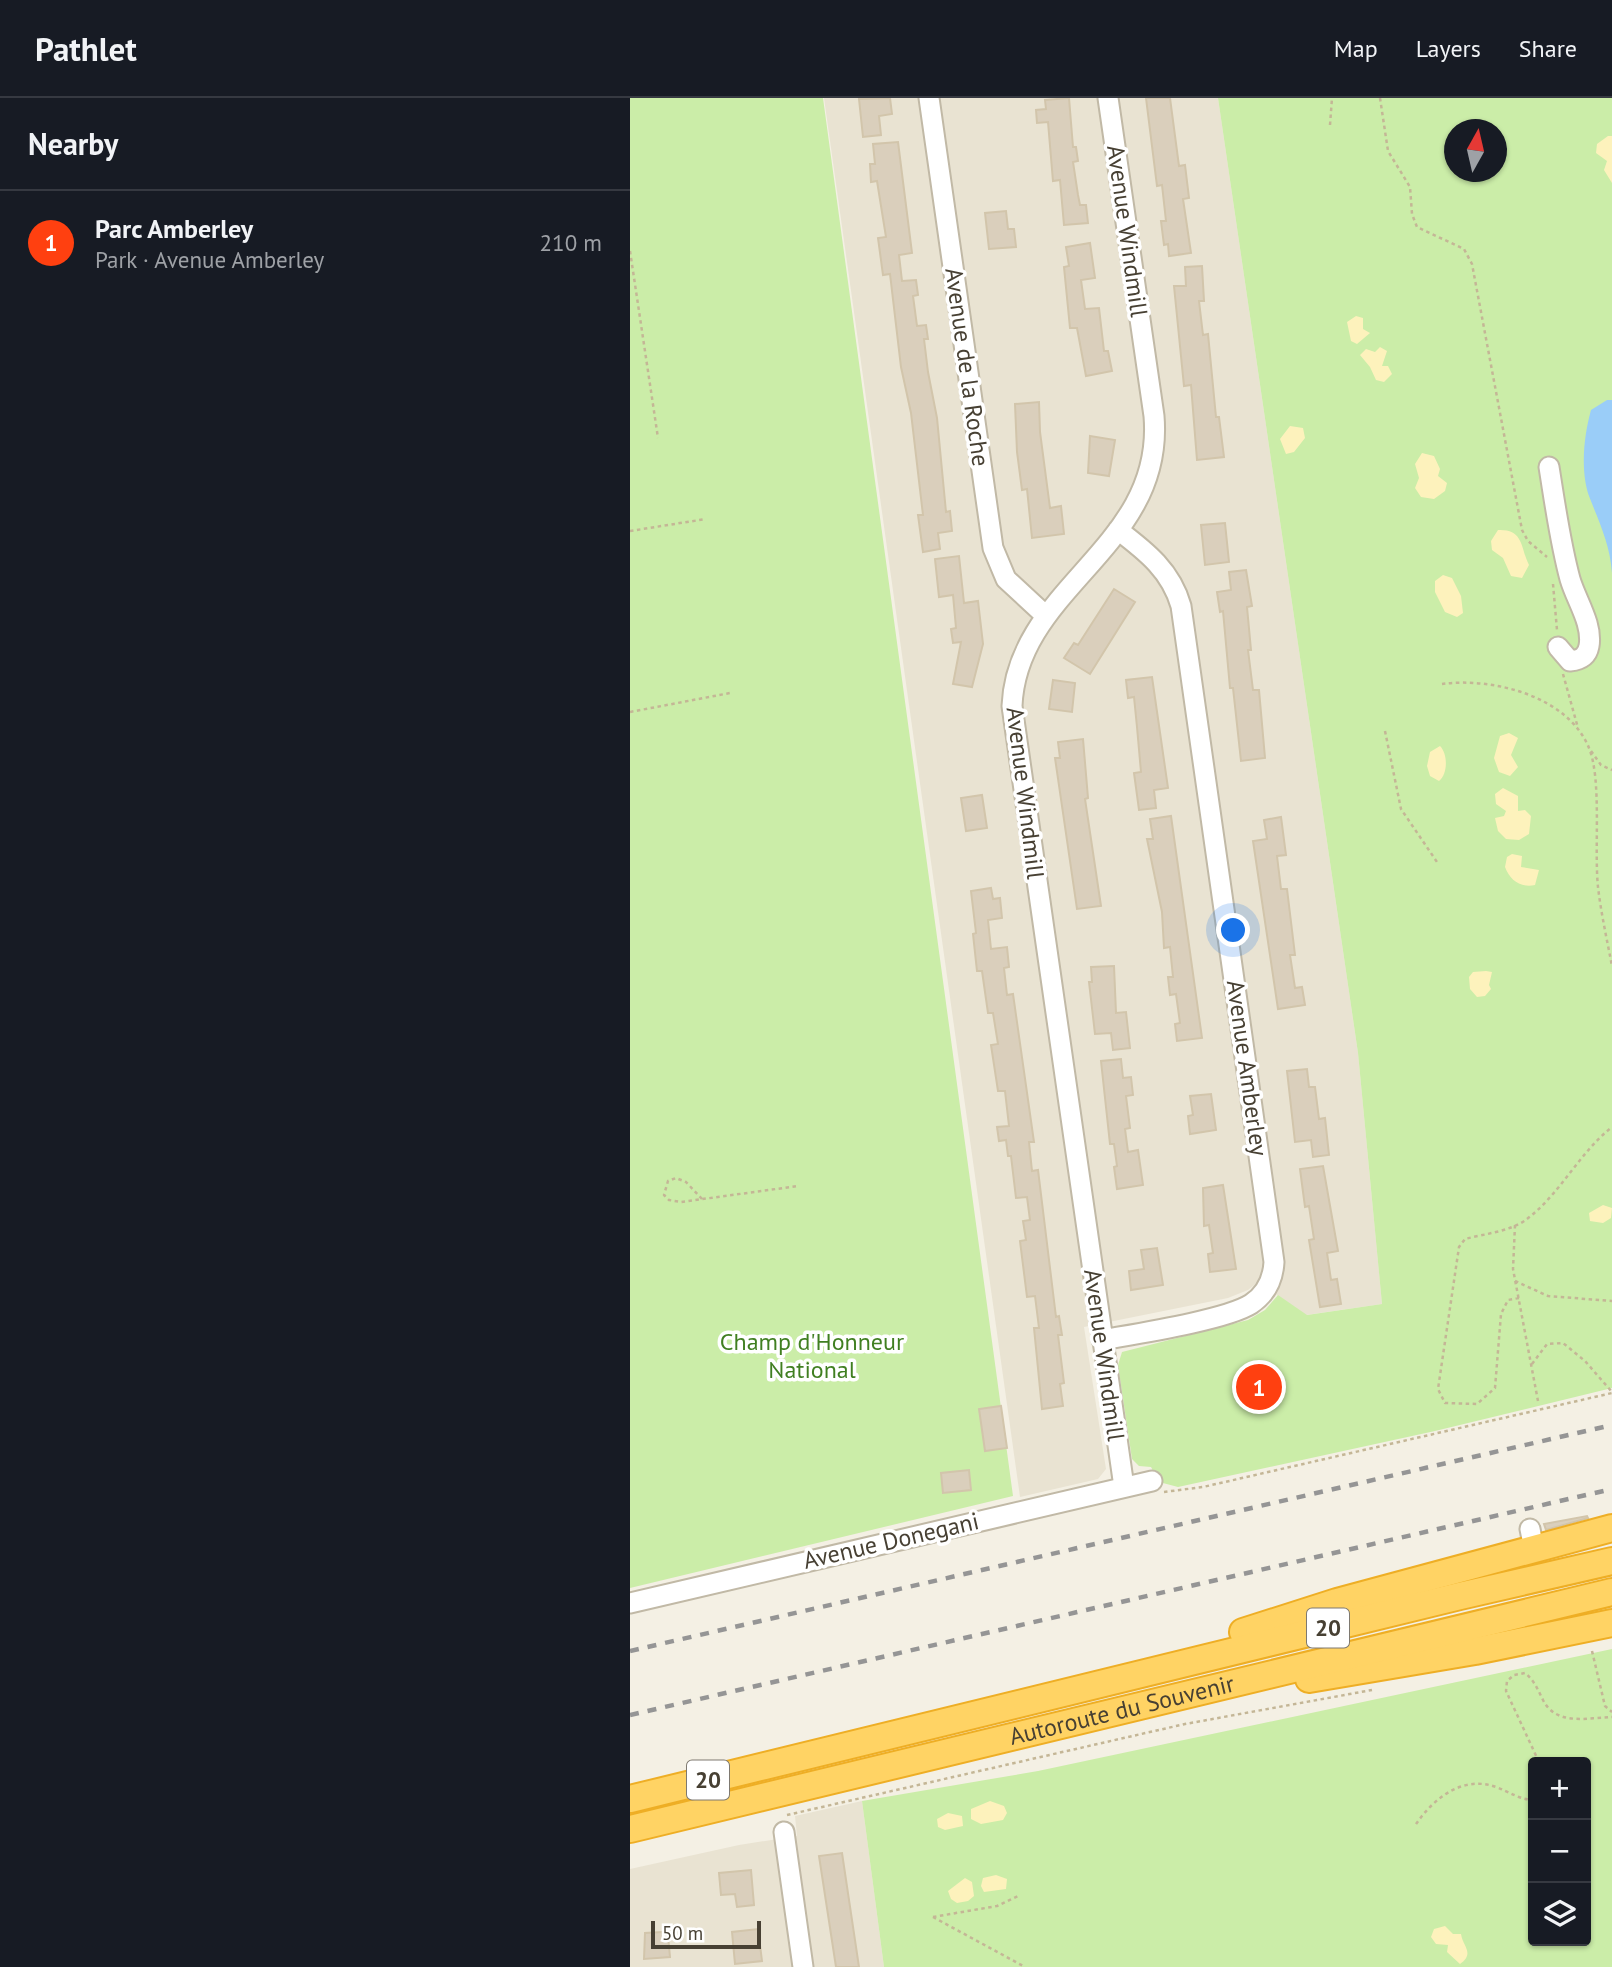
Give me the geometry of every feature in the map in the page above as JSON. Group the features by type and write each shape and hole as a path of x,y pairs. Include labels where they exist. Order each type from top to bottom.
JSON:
{"highway":[{"path":"1045,1697 1532,1539 1612,1528"},
{"name":"Autoroute du Souvenir","path":"630,1799 1612,1561"},
{"name":"Autoroute du Souvenir","path":"630,1829 1612,1591"},
{"path":"1086,1717 1475,1651 1606,1634"}],"street":[{"name":"Avenue de la Roche","path":"929,98 993,548 1006,579 1046,616"},
{"name":"Avenue Windmill","path":"1108,98 1155,431 1153,456 1147,481 1136,506 1046,616 1030,641 1017,670 1013,717 1124,1487"},
{"path":"1549,467 1562,545 1571,581 1588,628 1590,645 1586,655 1578,660 1570,660 1558,647"},
{"name":"Avenue Amberley","path":"1102,1340 1243,1308 1264,1292 1272,1277 1274,1262 1181,606 1173,584 1161,566 1118,530"},
{"name":"Avenue Donegani","path":"630,1603 1152,1481"},
{"path":"783,1824 803,1967"}],"path":[{"path":"1330,125 1332,98"},
{"path":"1380,98 1388,151 1410,187 1412,214 1417,227 1464,249 1472,264 1522,530 1528,541 1547,558"},
{"path":"630,251 658,438"},
{"path":"630,531 706,519"},
{"path":"1553,582 1558,647 1578,729 1601,765 1612,770"},
{"path":"1442,684 1467,681 1524,692 1578,729"},
{"path":"630,712 730,693"},
{"path":"1385,730 1401,809 1437,862"},
{"path":"1590,748 1595,774 1598,888 1612,966"},
{"path":"1519,1298 1508,1300 1501,1314 1496,1388 1478,1404 1445,1403 1438,1389 1459,1247 1465,1239 1526,1220 1556,1190 1595,1139 1612,1127"},
{"path":"702,1199 686,1182 676,1178 668,1181 664,1195 669,1200 702,1199 798,1186"},
{"path":"1515,1224 1515,1281 1538,1401"},
{"path":"1515,1281 1548,1296 1612,1301"},
{"path":"1178,1491 1612,1393 1585,1361 1560,1342 1543,1347 1532,1361 1532,1371"},
{"path":"1606,1634 1590,1650 1605,1706 1612,1714"},
{"path":"1537,1757 1506,1691 1507,1681 1514,1675 1525,1673 1532,1679 1551,1713 1561,1718 1612,1714"},
{"path":"783,1824 1185,1724 1378,1689"},
{"path":"1605,1706 1612,1705"},
{"path":"1416,1824 1454,1787 1476,1784 1496,1787 1516,1798 1528,1799"},
{"path":"1020,1895 997,1906 933,1917 1025,1967"}],"shaded area":[{"path":"824,98 1218,98 1358,1053 1382,1304 1306,1315 1258,1282 1248,1290 1228,1298 1084,1327 1106,1469 1098,1479 1020,1497"},
{"path":"862,1801 884,1967 630,1967 630,1869 739,1845 797,1836 795,1816"}],"green space":[{"name":"Champ d'Honneur National","path":"630,98 823,98 1013,1496 630,1588"},
{"path":"1218,98 1612,98 1612,1388 1435,1431 1178,1487 1159,1482 1151,1467 1139,1466 1132,1459 1118,1365 1122,1352 1248,1320 1265,1310 1278,1295 1307,1315 1382,1304 1358,1053"},
{"path":"1612,1649 1612,1967 884,1967 862,1801 1038,1771"}],"sand":[{"path":"1612,136 1612,183 1604,170 1607,161 1596,153 1597,144"},
{"path":"1356,316 1363,318 1363,329 1370,333 1357,344 1351,341 1347,322"},
{"path":"1380,347 1387,351 1382,366 1388,366 1392,374 1384,382 1376,380 1360,355 1366,349 1375,352"},
{"path":"1290,426 1303,428 1305,438 1294,452 1286,454 1280,439"},
{"path":"1422,453 1434,456 1440,469 1438,476 1447,483 1445,491 1434,499 1421,497 1415,488 1419,478 1415,464"},
{"path":"1498,530 1513,533 1520,540 1529,565 1522,578 1511,576 1503,558 1492,550 1491,541"},
{"path":"1443,575 1452,578 1461,596 1463,613 1457,617 1445,612 1435,592 1435,581"},
{"path":"1509,733 1518,738 1511,755 1518,767 1510,776 1499,772 1494,758 1500,736"},
{"path":"1440,746 1446,764 1439,781 1430,776 1427,766 1430,752"},
{"path":"1503,788 1518,796 1518,811 1525,810 1531,816 1529,834 1519,840 1506,839 1498,831 1495,818 1504,816 1506,811 1496,804 1495,794"},
{"path":"1512,854 1522,856 1521,867 1539,870 1535,885 1520,884 1510,876 1505,867 1507,857"},
{"path":"1473,972 1492,972 1489,985 1491,989 1485,996 1477,997 1470,989 1469,977"},
{"path":"1603,1205 1612,1208 1611,1218 1603,1223 1590,1221 1589,1213"},
{"path":"990,1801 1004,1806 1007,1813 1003,1820 981,1824 971,1819 971,1809"},
{"path":"948,1813 962,1816 963,1826 945,1830 938,1827 937,1819"},
{"path":"996,1875 1007,1879 1006,1889 984,1892 981,1886 983,1878"},
{"path":"965,1878 972,1882 974,1896 968,1901 957,1903 951,1899 948,1891"},
{"path":"1445,1926 1453,1934 1461,1934 1467,1956 1460,1964 1447,1952 1448,1945 1436,1944 1431,1937 1434,1929"}],"water":[{"path":"1607,400 1612,400 1612,573 1606,543 1586,486 1584,464 1586,430 1591,410"}],"building":[{"path":"890,98 892,114 879,116 881,135 863,137 859,99"},
{"path":"1069,98 1073,147 1076,147 1078,161 1073,162 1078,195 1080,205 1086,205 1088,223 1064,225 1060,180 1053,181 1048,122 1037,123 1036,110 1046,109 1045,100"},
{"path":"1146,98 1170,98 1179,166 1185,165 1189,198 1183,199 1191,253 1169,256 1168,244 1164,245 1161,221 1166,221 1162,185 1157,186"},
{"path":"898,142 912,253 899,255 902,281 916,280 918,295 913,296 917,326 926,325 928,339 924,339 928,372 937,418 946,512 950,511 952,531 938,533 940,549 923,552 918,515 923,515 911,413 901,367 890,274 883,275 878,238 886,237 877,181 871,182 870,164 875,164 873,144"},
{"path":"1006,211 1008,229 1014,229 1016,247 989,249 985,213"},
{"path":"1090,243 1095,278 1081,280 1085,309 1099,308 1104,351 1108,351 1112,371 1086,376 1077,328 1070,328 1064,267 1069,266 1066,247"},
{"path":"1202,266 1204,301 1199,301 1203,335 1208,334 1216,417 1219,417 1224,457 1197,460 1191,385 1184,386 1174,286 1186,286 1185,267"},
{"path":"1039,402 1040,432 1050,508 1061,506 1064,534 1032,538 1027,489 1022,490 1017,452 1015,404"},
{"path":"1090,436 1115,440 1109,476 1088,473"},
{"path":"1225,523 1229,562 1205,565 1201,525"},
{"path":"959,556 964,603 978,601 983,644 972,687 953,684 961,642 953,643 951,629 956,628 953,595 939,597 935,559"},
{"path":"1246,570 1252,606 1247,607 1251,650 1248,650 1253,690 1259,690 1265,758 1241,761 1233,688 1230,688 1223,611 1220,612 1217,592 1231,590 1229,572"},
{"path":"1114,589 1135,602 1090,674 1064,658 1074,643 1078,645"},
{"path":"1152,677 1168,788 1154,790 1156,808 1139,810 1134,773 1141,772 1134,697 1128,698 1126,680"},
{"path":"1053,680 1075,683 1072,712 1049,709"},
{"path":"1083,739 1088,798 1085,799 1101,906 1077,909 1055,758 1060,758 1058,742"},
{"path":"982,795 987,828 966,831 961,798"},
{"path":"1171,816 1202,1038 1177,1041 1175,1024 1180,1023 1176,994 1170,995 1168,977 1173,977 1170,947 1164,948 1162,912 1147,839 1153,839 1150,819"},
{"path":"1281,817 1286,855 1277,856 1281,889 1287,889 1295,955 1290,955 1295,988 1302,987 1305,1005 1278,1009 1253,841 1267,839 1264,820"},
{"path":"991,888 993,899 1000,898 1002,918 988,920 991,949 1007,947 1009,967 1004,968 1007,995 1013,994 1034,1142 1029,1142 1032,1171 1038,1170 1056,1317 1059,1316 1062,1335 1058,1335 1064,1383 1060,1384 1063,1406 1042,1409 1034,1328 1039,1328 1035,1296 1027,1297 1020,1241 1026,1240 1023,1221 1030,1220 1027,1197 1016,1198 1011,1156 1008,1156 1006,1140 999,1141 997,1127 1009,1126 1005,1091 998,1091 991,1045 998,1044 993,1013 988,1013 982,971 977,971 973,934 976,933 971,891"},
{"path":"1114,966 1116,1013 1126,1012 1130,1048 1113,1050 1111,1033 1095,1034 1089,982 1092,982 1091,967"},
{"path":"1121,1059 1123,1078 1131,1077 1133,1095 1126,1096 1130,1128 1125,1129 1128,1152 1138,1150 1143,1185 1117,1189 1114,1167 1117,1166 1114,1144 1110,1144 1101,1061"},
{"path":"1307,1069 1309,1087 1315,1087 1319,1119 1325,1118 1329,1155 1313,1157 1311,1140 1295,1142 1287,1071"},
{"path":"1211,1094 1216,1130 1190,1134 1188,1116 1193,1115 1190,1096"},
{"path":"1323,1166 1338,1251 1327,1253 1331,1280 1337,1279 1341,1304 1320,1307 1309,1240 1314,1239 1309,1206 1305,1207 1300,1169"},
{"path":"1223,1185 1236,1269 1210,1272 1208,1254 1213,1253 1209,1225 1204,1226 1203,1188"},
{"path":"1157,1248 1163,1285 1131,1290 1129,1271 1144,1269 1141,1250"},
{"path":"1001,1406 1007,1448 985,1451 979,1409"},
{"path":"969,1470 971,1490 943,1493 941,1473"},
{"path":"1587,1516 1588,1518 1546,1530 1544,1524"},
{"path":"842,1853 859,1967 836,1967 819,1856"},
{"path":"751,1870 754,1905 737,1907 735,1894 721,1895 719,1873"},
{"path":"758,1929 762,1961 735,1964 732,1932"},
{"path":"662,1932 663,1937 668,1936 670,1957 644,1959 645,1933"}],"railway":[{"path":"630,1651 1612,1425"},
{"path":"630,1715 1612,1489"}],"place":[{"name":"Parc Amberley","path":"1259,1387"}]}
